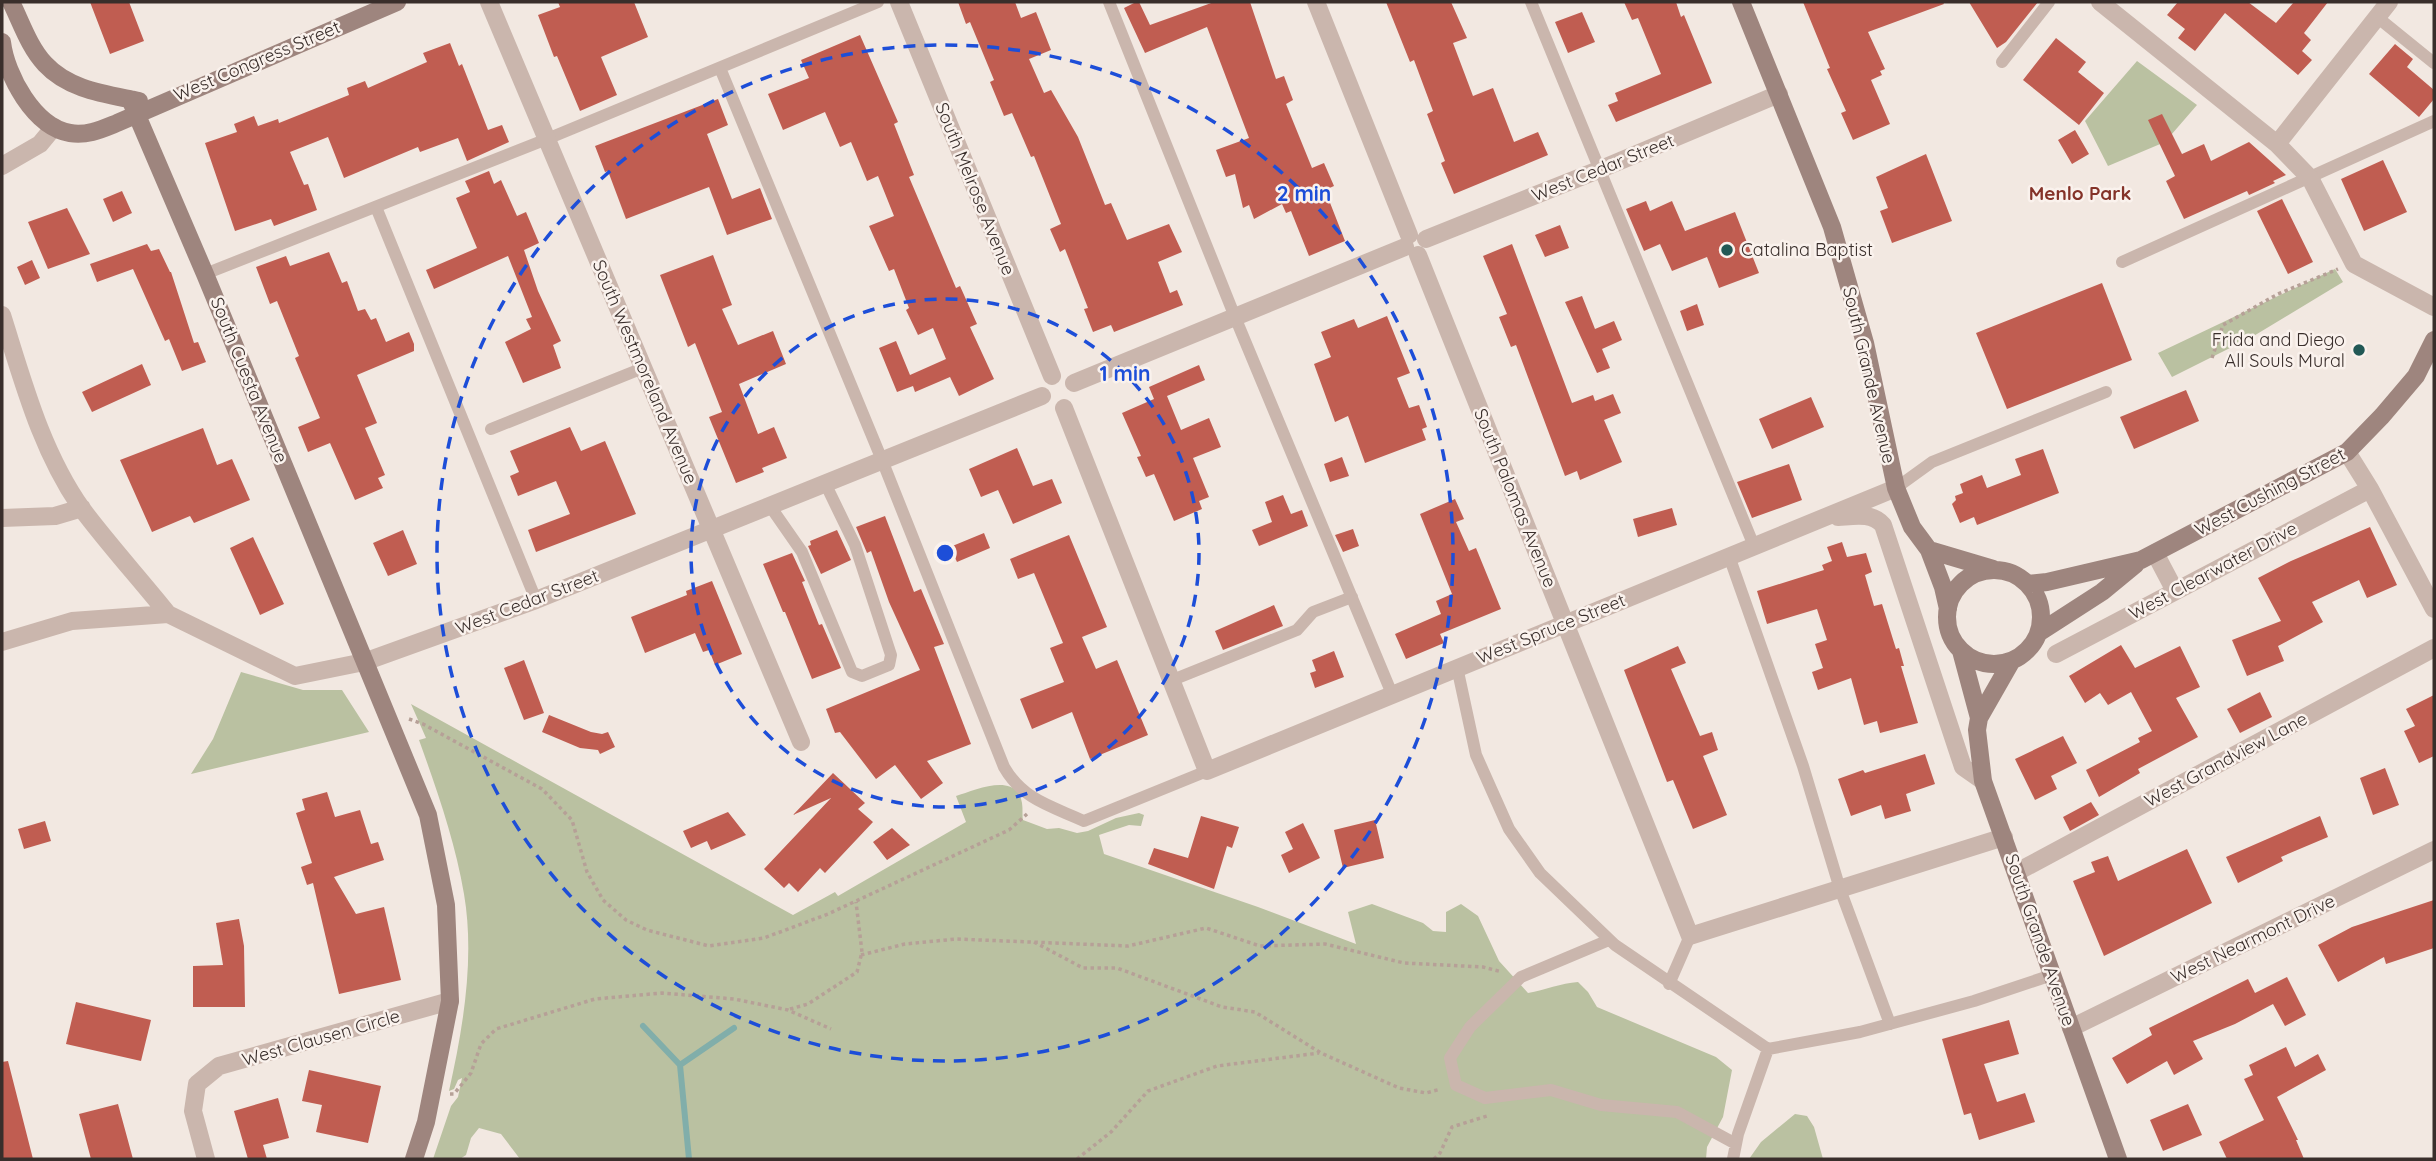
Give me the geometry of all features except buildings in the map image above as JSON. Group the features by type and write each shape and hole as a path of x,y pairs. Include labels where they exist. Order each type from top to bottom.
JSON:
{"main road":[{"path":"11,2 44,63 62,79 134,106"},
{"name":"West Congress Street","path":"134,106 156,104 397,2"},
{"name":"South Grande Avenue","path":"1741,2 1832,228 1865,343 1896,488 1912,527 1929,550 1948,609"},
{"path":"2,41 15,83 27,104 54,127 69,133 97,131 134,106"},
{"name":"South Cuesta Avenue","path":"134,106 428,815 446,905 450,1001 426,1122 414,1159"},
{"name":"West Cushing Street","path":"2028,584 2093,573 2148,556 2347,452 2416,376 2434,340"},
{"path":"1929,550 2008,572 2028,584 2036,594 2042,619 2033,644 2023,655 2011,662 1997,665 1971,659 1961,651 1947,624 1952,597 1960,585 1983,572 1996,570"},
{"name":"West Cushing Street","path":"2039,632 2102,592 2148,556"},
{"name":"South Grande Avenue","path":"1961,651 1979,718 1983,780 2118,1159"},
{"path":"1979,718 2011,662"}],"street":[{"name":"South Westmoreland Avenue","path":"489,2 801,742"},
{"name":"South Melrose Avenue","path":"899,2 1052,376"},
{"name":"South Palomas Avenue","path":"1316,2 1690,936"},
{"path":"2100,2 2277,144 2311,178 2354,264 2434,307"},
{"path":"2277,144 2389,2"},
{"name":"West Cedar Street","path":"1074,383 1779,94"},
{"path":"2,166 40,144 54,127"},
{"path":"2,315 34,416 55,462 82,508 168,614"},
{"path":"1062,374 1074,383 1075,398 1064,408 1050,406 1042,396 1044,382 1052,376 1062,374"},
{"name":"West Cedar Street","path":"168,614 295,676 364,662 536,600 1042,396"},
{"path":"1064,408 1206,771"},
{"path":"2347,452 2370,489 2434,609"},
{"name":"West Spruce Street","path":"1206,771 1896,488"},
{"name":"West Clearwater Drive","path":"2056,654 2370,489"},
{"path":"2,518 55,516 82,508"},
{"path":"1824,517 1863,515 1878,519 1884,525 1963,767 1983,780"},
{"path":"2148,556 2175,591"},
{"path":"2,642 72,621 168,614"},
{"name":"West Grandview Lane","path":"2017,872 2434,648"},
{"path":"1690,936 2004,837"},
{"name":"West Nearmont Drive","path":"2071,1028 2434,850"},
{"name":"West Clausen Circle","path":"205,1159 193,1111 197,1084 219,1066 450,1001"}],"lane":[{"path":"205,274 547,139 878,2"},
{"path":"1109,2 1235,317 1392,694"},
{"path":"1531,2 1754,546"},
{"path":"2002,62 2049,2"},
{"path":"2377,17 2434,63"},
{"path":"720,68 882,460 1004,768 1014,785 1041,802 1084,821 1206,771"},
{"path":"2122,262 2434,121"},
{"path":"376,207 536,600"},
{"path":"491,429 643,368"},
{"path":"1896,488 1932,462 2106,393"},
{"path":"769,506 802,552 852,672 862,676 889,665 891,655 855,545 825,484"},
{"path":"1729,556 1803,766 1840,889 1889,1024"},
{"path":"1170,681 1297,630 1313,612 1352,597"},
{"path":"1457,667 1476,755 1509,828 1540,873 1609,940 1669,984 1768,1049 1860,1032 1974,1001 2052,975"},
{"path":"1669,984 1690,936"},
{"path":"1609,940 1521,977 1470,1027 1450,1058 1456,1085 1485,1098 1551,1090 1601,1105 1676,1112 1736,1144"},
{"path":"1733,1159 1768,1049"}],"path":[{"path":"2212,358 2223,324 2278,294 2343,267"},
{"path":"387,716 423,724 542,789 572,820 587,872 603,900 626,920 647,930 709,946 764,938 856,902 1009,830 1041,802"},
{"path":"788,1010 808,1004 857,972 861,955 856,902"},
{"path":"861,955 905,944 956,939 1128,946 1206,929 1260,946 1325,944 1404,963 1483,967 1521,977"},
{"path":"1033,941 1083,968 1116,968 1222,1007 1255,1012 1321,1053 1399,1088 1426,1093 1456,1085"},
{"path":"432,1093 454,1094 471,1073 481,1044 496,1030 595,999 662,993 734,999 788,1010 831,1029"},
{"path":"1077,1159 1111,1132 1148,1091 1217,1066 1321,1053"},
{"path":"1434,1159 1440,1153 1452,1127 1490,1116 1485,1098"}],"green space":[{"path":"2137,61 2197,105 2165,142 2108,166 2085,121"},
{"path":"2335,269 2343,282 2252,337 2172,377 2158,353"},
{"path":"241,672 303,690 342,690 369,732 191,774 213,739"},
{"path":"411,704 793,915 835,892 838,896 966,822 956,796 994,785 1004,785 1019,793 1023,820 1047,829 1059,828 1077,833 1116,818 1139,813 1144,815 1141,826 1129,825 1099,835 1104,854 1356,944 1348,912 1372,904 1423,923 1433,931 1446,932 1446,912 1461,904 1478,916 1499,961 1528,993 1578,982 1597,1007 1716,1057 1732,1070 1723,1117 1707,1147 1706,1159 520,1159 501,1134 479,1128 471,1138 466,1155 460,1159 433,1159 451,1106 458,1097 462,1078 454,1089 449,1091 466,993 467,919 451,835 419,740 426,738"},
{"path":"1795,1114 1807,1116 1814,1127 1823,1159 1749,1159 1761,1142"}],"waterway":[{"path":"643,1026 680,1065 689,1159"},
{"path":"680,1065 734,1028"}],"place":[{"name":"Catalina Baptist","path":"1727,250"},
{"name":"Frida and Diego All Souls Mural","path":"2359,350"}],"district":[{"name":"Menlo Park","path":"2080,193"}]}
